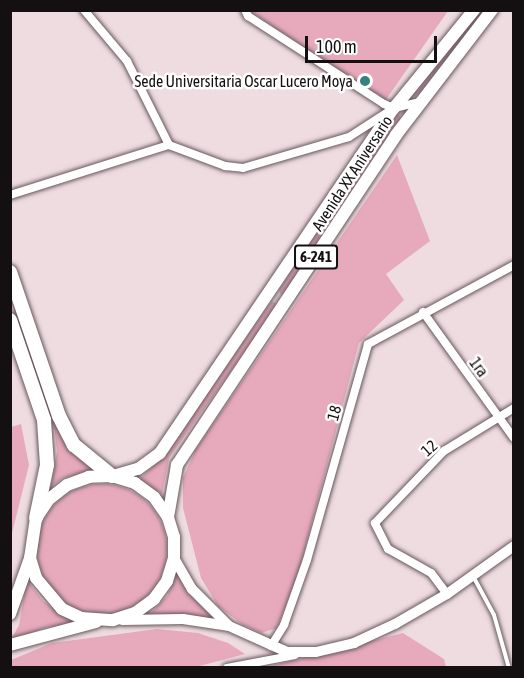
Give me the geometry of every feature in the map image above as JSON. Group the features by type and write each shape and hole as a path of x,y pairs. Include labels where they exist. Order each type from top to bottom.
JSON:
{"highway":[{"path":"10,272 59,416 74,445 112,476"},
{"path":"10,321 44,420 47,465 36,518"}],"main road":[{"name":"Avenida XX Aniversario","path":"112,476 138,469 160,453 394,108 474,10"},
{"name":"Avenida XX Aniversario","path":"168,517 177,465 419,102 492,10"},
{"name":"6-241","path":"10,614 30,558 36,518 49,499 67,485 89,477 112,476 145,490 168,517 174,537 174,558 167,580 154,599 135,613 10,645"},
{"path":"30,558 36,578 62,609 107,620 183,619 230,626 271,646 300,654 354,643 447,594 513,546"},
{"path":"174,558 192,589 230,626"}],"street":[{"path":"84,10 127,61 169,145"},
{"path":"245,10 258,23 394,108"},
{"path":"10,195 169,145 225,166 243,168 349,137 394,108 419,102"},
{"name":"18","path":"271,646 284,625 307,560 368,344 513,265"},
{"name":"1ra","path":"423,312 513,438"},
{"name":"12","path":"447,594 431,573 388,549 375,523 444,451 513,408"},
{"path":"227,668 300,654"}],"lane":[{"path":"472,575 494,615 509,668"}],"shaded area":[{"name":"Sede Universitaria Oscar Lucero Moya","path":"250,11 448,11 385,101"},
{"path":"477,11 487,11 420,94 414,96 412,93"},
{"path":"399,114 401,118 286,293 281,295 279,290 393,116"},
{"path":"397,155 430,241 386,274 404,300 359,343 299,571 277,628 261,633 243,625 218,606 201,578 183,508 183,478 196,449"},
{"path":"10,288 58,426 96,470 63,478 51,486 57,451 54,425 11,300"},
{"path":"272,301 278,305 169,458 162,494 139,480 163,456"},
{"path":"21,424 29,465 11,537 11,427"},
{"path":"102,484 127,489 148,503 162,524 167,549 162,574 148,595 127,609 102,614 77,609 56,595 42,574 37,549 42,524 56,503 77,489"},
{"path":"177,572 189,594 216,619 184,614 149,615 167,596"},
{"path":"27,580 43,601 77,624 47,627 11,640 19,625"},
{"path":"157,629 198,633 228,643 245,654 196,667 11,667 11,660 52,643"},
{"path":"403,633 444,659 446,667 263,668"}],"place":[{"name":"Sede Universitaria Oscar Lucero Moya","path":"365,81"}]}
